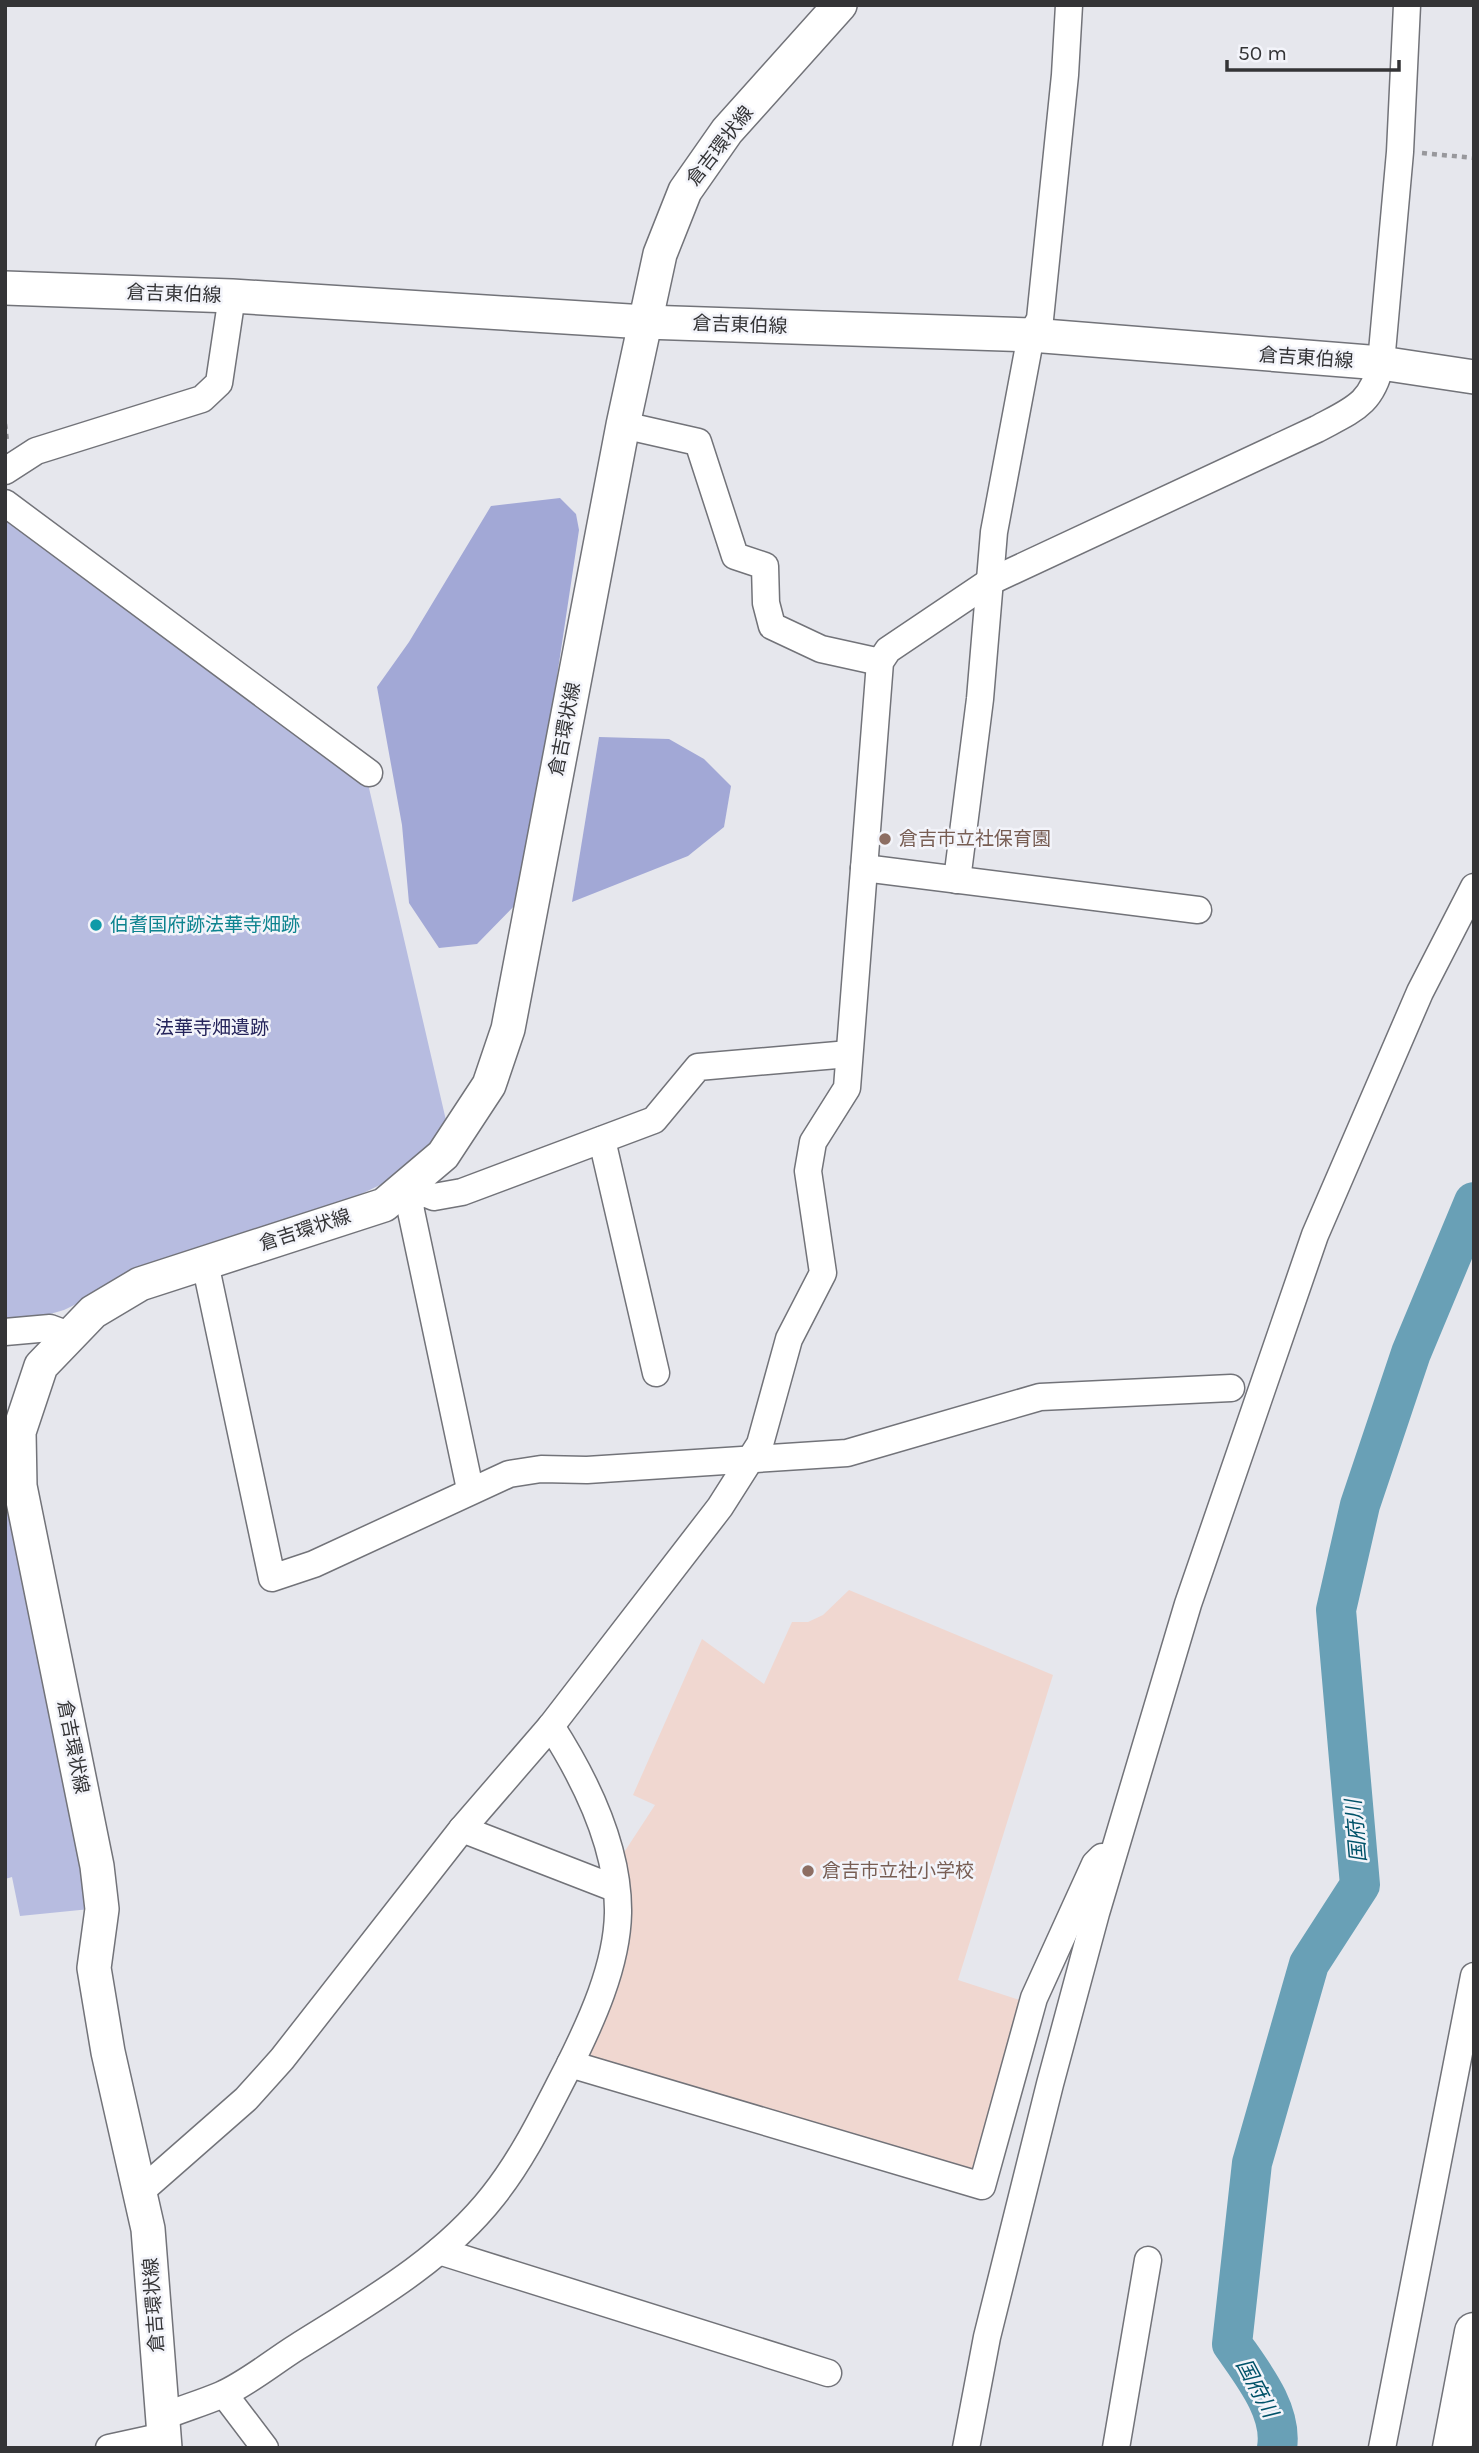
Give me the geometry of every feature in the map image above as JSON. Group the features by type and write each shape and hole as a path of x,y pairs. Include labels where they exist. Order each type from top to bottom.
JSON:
{"highway":[{"path":"1452,2448 1474,2332"}],"main road":[{"name":"倉吉環状線","path":"164,2434 148,2229 108,2052 94,1968 102,1909 97,1866 20,1486 19,1432 41,1366 93,1312 140,1284 384,1205 409,1187 443,1155 489,1085 508,1029 623,425 660,254 685,191 727,131 840,5"},
{"name":"倉吉東伯線","path":"5,288 232,296 645,322 1031,335 1381,363 1474,377"}],"street":[{"path":"957,880 980,699 994,531 1031,335 1040,318 1065,75 1069,5"},
{"path":"140,2192 255,2089 320,2012 462,1829 551,1726 719,1507 760,1444 789,1339 823,1273 808,1171 813,1142 847,1088 880,662 888,650 989,582 1317,429 1364,404 1377,380 1381,363 1400,152 1407,5"},
{"path":"5,471 36,451 202,399 219,383 232,296"},
{"path":"623,425 698,442 734,556 765,566 766,603 772,626 821,649 880,662"},
{"path":"5,503 369,774"},
{"path":"864,869 1198,909"},
{"path":"966,2448 990,2324 1082,1965 1188,1604 1315,1235 1420,992 1474,887"},
{"path":"470,1489 411,1212 409,1187 434,1197 462,1192 654,1120 698,1067 849,1054"},
{"path":"602,1140 656,1373"},
{"path":"208,1277 272,1578 314,1564 470,1489 509,1474 541,1469 587,1470 752,1457 847,1453 1040,1397 1231,1388"},
{"path":"5,1332 50,1328 69,1335"},
{"path":"109,2448 164,2434 392,2287 439,2250 493,2196 532,2138 570,2064 606,1979 618,1913 609,1852 593,1804 571,1757 551,1726"},
{"path":"462,1829 614,1888"},
{"path":"570,2064 982,2186 1034,1998 1095,1864 1119,1837"},
{"path":"1382,2448 1474,1976"},
{"path":"439,2250 828,2372"},
{"path":"1116,2448 1148,2260"},
{"path":"223,2394 265,2448"}],"path":[{"path":"1400,152 1474,158"},
{"path":"5,424 8,438 5,445"}],"shaded area":[{"path":"560,498 576,514 579,530 524,896 477,944 439,948 409,903 402,825 377,687 409,642 491,506"},
{"path":"599,737 669,739 704,759 731,786 724,827 688,856 572,902"},
{"name":"倉吉市立社小学校","path":"849,1590 1053,1675 958,1980 1023,2001 979,2176 581,2063 621,1857 655,1805 633,1795 702,1639 764,1684 792,1622 808,1622 823,1615"}],"green space":[{"name":"法華寺畑遺跡","path":"5,510 366,775 448,1129 411,1170 326,1211 130,1278 64,1310 5,1327"},
{"path":"5,1483 90,1909 20,1916 12,1877 5,1879"}],"waterway":[{"name":"国府川","path":"1277,2448 1278,2434 1271,2406 1232,2344 1252,2163 1309,1964 1360,1885 1336,1610 1360,1505 1411,1353 1474,1202"}],"place":[{"name":"倉吉市立社保育園","path":"885,839"},
{"name":"伯耆国府跡法華寺畑跡","path":"96,925"},
{"name":"倉吉市立社小学校","path":"808,1871"}]}
